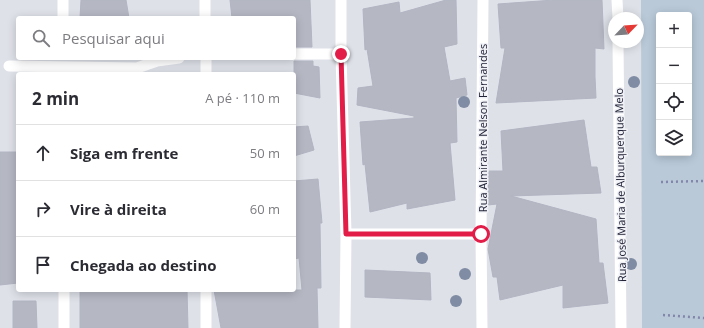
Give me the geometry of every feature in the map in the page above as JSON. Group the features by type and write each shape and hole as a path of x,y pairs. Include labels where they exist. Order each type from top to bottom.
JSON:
{"street":[{"path":"63,0 63,16"},
{"path":"205,0 205,16"},
{"path":"341,0 346,234 345,328"},
{"name":"Rua Almirante Nelson Fernandes","path":"482,328 481,234 483,0"},
{"path":"617,0 618,12"},
{"name":"Rua José Maria de Alburquerque Melo","path":"618,48 621,328"},
{"path":"296,54 341,54"},
{"path":"9,66 137,68 164,60"},
{"path":"206,60 206,72"},
{"path":"346,234 481,234"},
{"path":"64,292 64,328"},
{"path":"206,292 206,328"}],"path":[{"path":"661,182 704,181"},
{"path":"663,315 704,318"}],"shaded area":[{"path":"641,0 704,0 704,328 642,328 641,48 644,48 644,12 641,12"}],"building":[{"path":"81,0 126,0 129,16 80,16"},
{"path":"230,0 310,0 312,47 296,47 296,16 232,16"},
{"path":"446,0 456,0 457,44 444,47 450,81 465,78 467,95 456,98 457,142 450,143 455,200 407,209 407,203 370,212 365,164 363,165 360,122 414,118 414,116 357,105 358,88 373,86 367,49 365,50 363,9 399,2 400,13"},
{"path":"554,0 602,0 604,49 595,48 596,98 496,103 505,48 501,48 498,4"},
{"path":"294,61 313,61 313,66 319,67 320,98 296,93 296,72 294,72"},
{"path":"584,120 591,167 597,167 601,193 511,196 596,219 599,263 603,263 608,303 563,308 563,285 500,300 497,277 493,277 488,249 497,204 488,205 489,171 503,171 501,131"},
{"path":"308,126 314,150 296,155 296,127"},
{"path":"0,152 16,152 16,283 0,285"},
{"path":"318,179 322,223 320,223 321,288 317,288 318,328 221,328 214,292 296,292 296,290 302,290 299,258 296,259 296,181"},
{"path":"365,270 430,273 431,300 365,297"},
{"path":"80,292 187,292 188,328 80,328"},
{"path":"13,301 36,301 37,328 13,328"}],"route":[{"path":"341,54 346,234 481,234"}]}
